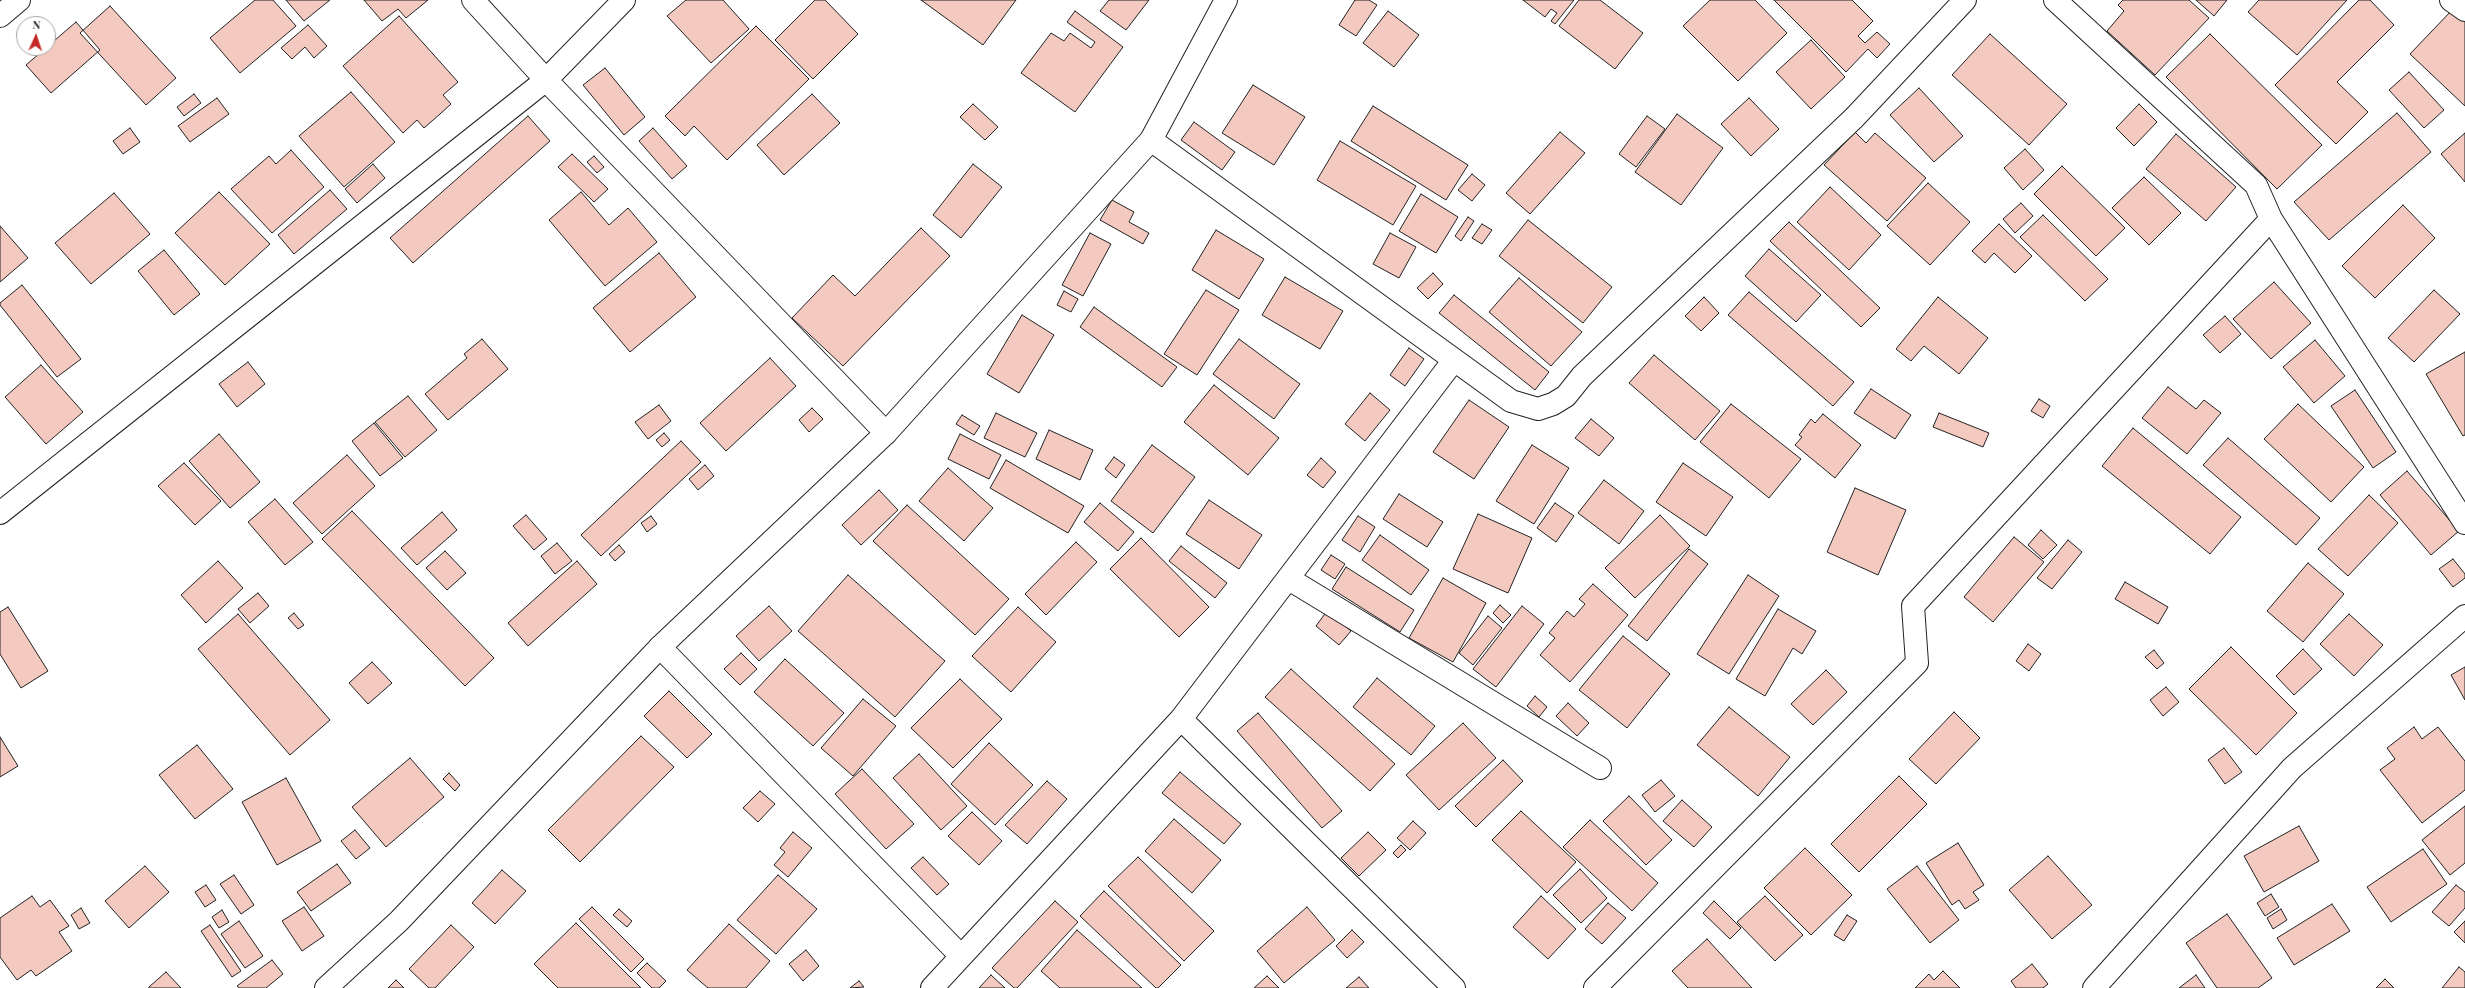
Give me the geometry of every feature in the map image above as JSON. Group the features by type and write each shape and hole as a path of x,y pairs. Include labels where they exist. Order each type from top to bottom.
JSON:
{"street":[{"path":"0,16 19,0"},
{"path":"473,0 546,80 886,432"},
{"path":"0,513 546,80 624,0"},
{"path":"326,988 399,921 660,647 886,432 1151,140 1226,0"},
{"path":"1151,140 1511,401 1538,409 1553,404 1566,396 1582,376 1854,118 1966,0"},
{"path":"2054,0 2256,185 2271,219 2465,523"},
{"path":"2452,0 2465,10"},
{"path":"1595,988 1917,664 1913,606 2271,219"},
{"path":"932,988 1181,719 1289,579 1454,360"},
{"path":"1289,579 1600,768"},
{"path":"2094,988 2292,768 2465,616"},
{"path":"660,647 961,956"},
{"path":"1181,719 1454,988"}],"building":[{"path":"255,0 273,0 296,26 240,73 210,38"},
{"path":"286,0 330,0 304,21"},
{"path":"364,0 428,0 406,18 398,9 382,21"},
{"path":"686,0 723,0 749,29 711,63 667,16"},
{"path":"815,0 825,0 858,34 813,79 775,40"},
{"path":"921,0 1016,0 983,45"},
{"path":"1109,0 1149,0 1126,30 1100,11"},
{"path":"1355,0 1369,0 1377,5 1356,36 1339,25"},
{"path":"1523,0 1574,0 1555,24 1551,21 1557,13 1551,9 1545,17"},
{"path":"1579,0 1600,0 1643,33 1615,69 1559,26"},
{"path":"1710,0 1755,0 1787,33 1738,81 1683,26"},
{"path":"1774,0 1852,0 1873,21 1858,36 1865,43 1877,32 1890,44 1877,58 1868,49 1846,72"},
{"path":"2123,0 2189,0 2209,18 2155,75 2107,31 2124,11 2118,5"},
{"path":"2196,0 2227,0 2214,16"},
{"path":"2259,0 2347,0 2297,55 2248,12"},
{"path":"2359,0 2370,0 2394,25 2337,82 2368,112 2336,144 2275,85"},
{"path":"110,6 176,78 146,105 80,33"},
{"path":"2453,9 2465,21 2465,106 2410,54"},
{"path":"1075,11 1123,47 1075,112 1021,73 1051,33 1064,41 1070,33 1091,48 1095,42 1067,22"},
{"path":"1388,11 1419,35 1394,67 1363,43"},
{"path":"399,16 458,82 443,95 451,104 424,128 417,120 403,133 343,66"},
{"path":"76,22 100,50 51,93 26,65 36,56 56,56 56,39"},
{"path":"308,25 327,46 314,58 305,47 292,59 281,48"},
{"path":"756,26 809,79 727,160 694,126 685,136 665,116"},
{"path":"1990,34 2067,104 2029,145 1952,75"},
{"path":"2210,34 2322,145 2277,189 2166,77"},
{"path":"1811,40 1845,77 1811,109 1776,72"},
{"path":"605,68 645,117 624,135 583,85"},
{"path":"2409,72 2444,110 2424,128 2389,90"},
{"path":"1253,85 1305,117 1274,165 1222,133"},
{"path":"1919,88 1963,136 1934,162 1890,115"},
{"path":"351,92 395,142 344,187 299,136"},
{"path":"194,94 201,103 184,116 177,107"},
{"path":"812,94 840,123 784,175 757,145"},
{"path":"217,98 229,114 190,142 178,126"},
{"path":"1749,98 1779,129 1751,156 1721,124"},
{"path":"973,104 998,127 985,140 960,117"},
{"path":"2139,104 2157,122 2134,146 2116,128"},
{"path":"1373,106 1468,165 1446,200 1351,141"},
{"path":"2397,113 2431,152 2329,240 2294,202"},
{"path":"1677,114 1723,148 1681,205 1635,172"},
{"path":"528,116 550,141 413,263 390,238"},
{"path":"1647,116 1665,129 1636,167 1619,154"},
{"path":"1194,122 1235,152 1222,170 1181,140"},
{"path":"130,128 140,142 123,154 113,141"},
{"path":"653,128 687,166 672,179 639,141"},
{"path":"1560,132 1585,153 1530,214 1506,193"},
{"path":"1855,132 1866,143 1875,133 1926,178 1887,221 1824,165"},
{"path":"2465,133 2465,182 2441,154"},
{"path":"2176,134 2236,187 2206,221 2146,169"},
{"path":"1340,141 1416,186 1393,225 1317,180"},
{"path":"2025,149 2044,170 2023,190 2004,168"},
{"path":"291,150 324,187 272,233 231,189 269,156 276,164"},
{"path":"572,154 608,189 594,202 558,167"},
{"path":"594,156 604,167 597,173 587,162"},
{"path":"373,164 385,178 357,203 345,189"},
{"path":"973,164 1002,187 961,238 933,215"},
{"path":"2062,166 2125,228 2096,256 2034,194"},
{"path":"1472,174 1485,185 1472,201 1458,190"},
{"path":"2144,177 2181,213 2149,245 2112,208"},
{"path":"1928,183 1970,222 1930,265 1887,226"},
{"path":"1830,187 1881,235 1849,270 1797,222"},
{"path":"330,190 347,209 294,254 278,235"},
{"path":"219,192 270,244 225,285 175,233"},
{"path":"581,192 609,225 628,208 657,242 605,286 549,220"},
{"path":"114,193 150,234 91,284 55,243"},
{"path":"1421,194 1458,217 1436,253 1399,231"},
{"path":"1112,200 1134,212 1129,222 1149,233 1143,244 1100,220"},
{"path":"2021,203 2033,216 2015,233 2003,219"},
{"path":"2403,205 2435,238 2375,298 2342,266"},
{"path":"2043,215 2108,279 2085,301 2020,237"},
{"path":"1468,217 1474,221 1461,241 1455,236"},
{"path":"1528,220 1612,287 1583,323 1499,256"},
{"path":"1789,222 1880,308 1861,327 1770,241"},
{"path":"1482,224 1492,230 1482,244 1472,238"},
{"path":"1999,224 2032,256 2015,273 1994,253 1985,263 1972,251"},
{"path":"0,226 28,258 0,282"},
{"path":"921,228 950,256 843,366 792,318 833,275 855,296"},
{"path":"1216,230 1264,259 1239,299 1192,270"},
{"path":"1090,233 1111,244 1083,296 1062,285"},
{"path":"1390,233 1416,247 1399,278 1373,264"},
{"path":"1769,249 1821,295 1796,322 1745,276"},
{"path":"164,250 200,294 174,315 138,271"},
{"path":"659,253 696,297 630,352 593,308"},
{"path":"1433,273 1443,284 1428,299 1417,288"},
{"path":"1285,277 1343,311 1320,349 1262,315"},
{"path":"1519,278 1582,332 1551,366 1489,312"},
{"path":"2274,282 2311,323 2271,359 2233,319"},
{"path":"22,285 81,359 57,377 0,305 0,303"},
{"path":"1206,290 1239,310 1197,375 1164,354"},
{"path":"2434,290 2460,314 2414,362 2388,338"},
{"path":"1064,291 1078,299 1071,312 1057,305"},
{"path":"1749,292 1854,382 1833,406 1728,315"},
{"path":"1454,295 1549,372 1535,390 1439,313"},
{"path":"1704,297 1719,313 1701,331 1685,316"},
{"path":"1938,297 1988,338 1959,374 1924,346 1911,361 1896,349"},
{"path":"1094,307 1177,367 1162,387 1080,327"},
{"path":"1022,315 1054,335 1019,393 987,374"},
{"path":"2225,316 2241,334 2220,353 2203,335"},
{"path":"482,339 508,369 448,420 425,394 467,358 464,354"},
{"path":"1239,339 1300,384 1274,419 1213,374"},
{"path":"2315,340 2345,376 2314,403 2283,367"},
{"path":"1409,348 1424,359 1405,386 1390,375"},
{"path":"2465,352 2465,435 2463,436 2426,374"},
{"path":"1654,355 1720,411 1695,440 1629,383"},
{"path":"770,358 796,386 726,451 700,423"},
{"path":"248,362 265,384 237,407 219,384"},
{"path":"41,365 83,412 46,444 5,397"},
{"path":"1214,385 1279,438 1248,475 1184,422"},
{"path":"2168,387 2196,409 2204,400 2221,413 2187,454 2142,418"},
{"path":"1871,389 1911,415 1895,439 1854,413"},
{"path":"2355,390 2396,452 2373,468 2331,406"},
{"path":"1370,393 1390,410 1365,441 1345,424"},
{"path":"408,396 437,430 405,457 375,422"},
{"path":"2039,399 2050,406 2043,418 2031,411"},
{"path":"1469,400 1509,427 1474,479 1433,452"},
{"path":"1731,404 1801,459 1769,498 1700,442"},
{"path":"2298,404 2364,467 2331,502 2264,439"},
{"path":"659,405 671,421 648,439 635,422"},
{"path":"812,408 823,419 809,432 799,420"},
{"path":"996,413 1037,433 1025,457 984,438"},
{"path":"1939,413 1989,433 1983,447 1933,427"},
{"path":"1823,414 1861,445 1835,478 1795,445 1802,437 1799,435 1811,419 1815,423"},
{"path":"962,415 980,426 974,435 956,424"},
{"path":"1591,419 1614,438 1599,456 1575,438"},
{"path":"374,423 403,458 380,476 352,441"},
{"path":"2133,428 2241,517 2210,554 2102,466"},
{"path":"1049,430 1093,450 1080,480 1036,459"},
{"path":"664,433 670,440 662,447 656,440"},
{"path":"219,434 260,482 230,508 189,461"},
{"path":"960,434 1001,455 989,479 948,459"},
{"path":"2228,438 2320,518 2296,545 2203,465"},
{"path":"681,441 701,462 601,556 581,535"},
{"path":"1152,445 1195,477 1153,533 1111,501"},
{"path":"1532,445 1569,468 1534,524 1496,501"},
{"path":"347,455 375,486 322,534 293,503"},
{"path":"1114,457 1125,465 1116,478 1105,469"},
{"path":"1321,458 1336,472 1323,488 1307,475"},
{"path":"1006,460 1084,506 1068,533 990,488"},
{"path":"184,463 221,501 195,525 158,486"},
{"path":"1683,463 1733,497 1706,536 1656,502"},
{"path":"705,465 714,476 698,490 689,479"},
{"path":"948,468 993,508 964,541 919,501"},
{"path":"2407,471 2459,531 2431,555 2380,495"},
{"path":"1604,480 1644,511 1619,544 1578,513"},
{"path":"1855,488 1906,510 1878,575 1827,552"},
{"path":"879,490 898,510 861,545 842,525"},
{"path":"1399,494 1443,522 1427,547 1383,519"},
{"path":"2369,495 2398,523 2348,576 2318,549"},
{"path":"275,499 313,542 285,565 248,522"},
{"path":"1209,500 1262,535 1239,569 1186,534"},
{"path":"1100,503 1134,532 1118,551 1084,522"},
{"path":"1555,503 1574,516 1556,542 1537,528"},
{"path":"907,505 1009,599 975,635 873,541"},
{"path":"352,511 494,658 465,686 322,539"},
{"path":"442,512 457,530 417,565 401,548"},
{"path":"1478,514 1532,538 1508,593 1453,569"},
{"path":"526,515 547,539 534,550 513,526"},
{"path":"1660,515 1690,546 1635,598 1605,568"},
{"path":"651,516 657,524 647,532 641,523"},
{"path":"1358,516 1375,527 1360,552 1342,540"},
{"path":"2041,530 2057,545 2043,559 2028,545"},
{"path":"1380,535 1429,570 1411,595 1362,560"},
{"path":"2014,537 2044,562 1993,622 1964,597"},
{"path":"1141,538 1209,607 1179,637 1110,569"},
{"path":"2068,540 2082,552 2052,589 2037,578"},
{"path":"1076,542 1097,562 1046,615 1025,594"},
{"path":"557,543 572,561 555,574 541,556"},
{"path":"619,545 625,552 615,561 609,554"},
{"path":"1181,546 1227,583 1215,598 1169,561"},
{"path":"1689,549 1708,564 1647,641 1628,626"},
{"path":"445,551 466,573 447,590 426,568"},
{"path":"1331,555 1345,564 1335,579 1321,570"},
{"path":"2453,559 2465,574 2465,578 2453,587 2439,569"},
{"path":"218,561 243,588 206,623 181,595"},
{"path":"577,561 597,584 528,646 508,623"},
{"path":"2308,563 2344,594 2303,642 2267,611"},
{"path":"1346,567 1414,610 1400,632 1332,589"},
{"path":"848,575 945,661 895,717 798,631"},
{"path":"1748,575 1779,596 1729,674 1697,654"},
{"path":"1443,578 1486,603 1453,662 1409,638"},
{"path":"2125,582 2168,607 2158,624 2115,599"},
{"path":"1593,584 1628,615 1570,682 1540,655 1555,638 1549,633 1567,611 1574,617 1585,604 1579,599"},
{"path":"258,593 269,606 250,623 238,609"},
{"path":"1500,605 1511,615 1503,623 1493,613"},
{"path":"769,606 792,631 759,661 736,636"},
{"path":"1522,606 1544,624 1496,687 1473,669"},
{"path":"8,607 48,671 21,688 0,654 0,612"},
{"path":"1018,607 1056,642 1011,692 972,656"},
{"path":"1778,609 1816,631 1802,654 1793,648 1765,696 1736,679"},
{"path":"1327,611 1351,631 1339,645 1316,626"},
{"path":"294,613 304,625 298,629 288,618"},
{"path":"238,614 330,720 290,755 198,649"},
{"path":"2349,614 2383,645 2354,676 2320,644"},
{"path":"1488,616 1502,628 1473,665 1459,653"},
{"path":"1623,636 1670,674 1627,728 1579,690"},
{"path":"2028,644 2041,654 2029,671 2016,661"},
{"path":"2231,647 2297,713 2256,755 2189,689"},
{"path":"2303,649 2322,669 2294,695 2276,676"},
{"path":"2154,650 2164,663 2157,669 2145,657"},
{"path":"741,653 757,669 740,685 724,669"},
{"path":"785,659 844,713 813,746 754,692"},
{"path":"372,662 392,683 368,704 349,683"},
{"path":"2465,667 2465,700 2451,675"},
{"path":"1291,669 1395,764 1370,791 1265,697"},
{"path":"1826,670 1847,692 1813,725 1791,704"},
{"path":"1377,678 1435,726 1411,755 1353,707"},
{"path":"960,679 1002,719 953,768 911,728"},
{"path":"2166,687 2179,702 2163,716 2150,700"},
{"path":"669,691 712,734 687,758 644,716"},
{"path":"1535,696 1547,707 1539,717 1527,706"},
{"path":"863,699 896,726 853,776 821,748"},
{"path":"1568,703 1589,723 1577,736 1556,716"},
{"path":"1729,707 1790,757 1758,796 1697,745"},
{"path":"1954,712 1980,738 1936,784 1909,759"},
{"path":"1258,713 1342,811 1322,828 1237,731"},
{"path":"1463,723 1496,758 1439,810 1406,775"},
{"path":"2414,727 2422,739 2438,727 2465,761 2465,790 2422,823 2380,770 2395,759 2387,748"},
{"path":"641,736 674,767 580,862 548,830"},
{"path":"0,737 18,766 0,777"},
{"path":"989,743 1033,785 995,825 951,784"},
{"path":"197,745 233,789 195,819 159,775"},
{"path":"2224,748 2242,772 2225,784 2208,760"},
{"path":"919,754 967,806 941,830 893,778"},
{"path":"410,758 444,797 386,847 352,807"},
{"path":"1503,760 1523,781 1476,827 1455,806"},
{"path":"862,769 914,824 886,849 835,794"},
{"path":"1180,772 1241,824 1224,844 1162,793"},
{"path":"449,773 460,785 455,791 443,779"},
{"path":"1899,776 1927,804 1859,872 1831,844"},
{"path":"286,778 321,841 277,865 242,802"},
{"path":"1661,780 1675,796 1655,812 1642,795"},
{"path":"1047,781 1067,799 1027,844 1005,825"},
{"path":"760,791 775,804 758,822 743,808"},
{"path":"1629,796 1672,840 1646,865 1603,821"},
{"path":"1682,800 1712,827 1694,847 1663,821"},
{"path":"2465,806 2465,863 2450,875 2422,840"},
{"path":"1521,811 1576,862 1547,893 1492,840"},
{"path":"972,812 1002,841 979,865 948,836"},
{"path":"1174,819 1221,860 1192,893 1145,851"},
{"path":"1590,820 1658,883 1632,911 1563,847"},
{"path":"1413,821 1426,833 1410,850 1397,838"},
{"path":"2299,826 2319,861 2264,892 2244,856"},
{"path":"355,830 370,848 356,859 341,841"},
{"path":"793,832 812,848 788,877 774,865 785,852 780,848"},
{"path":"1368,832 1386,850 1359,876 1341,858"},
{"path":"1958,843 1984,885 1973,892 1979,900 1965,909 1959,900 1952,905 1926,863"},
{"path":"1401,845 1406,850 1398,858 1393,853"},
{"path":"1805,848 1852,895 1811,935 1764,888"},
{"path":"2423,849 2447,884 2391,922 2367,887"},
{"path":"2048,856 2092,905 2052,939 2009,890"},
{"path":"923,857 949,884 937,895 911,868"},
{"path":"1138,857 1214,931 1184,961 1108,886"},
{"path":"337,864 351,883 311,911 297,892"},
{"path":"145,866 169,892 129,928 105,901"},
{"path":"1917,866 1959,920 1930,943 1887,889"},
{"path":"1580,869 1607,898 1581,923 1553,895"},
{"path":"502,870 526,891 495,924 472,903"},
{"path":"234,875 254,905 241,914 220,884"},
{"path":"778,875 817,909 776,954 737,920"},
{"path":"206,885 216,900 205,907 195,892"},
{"path":"2456,885 2465,892 2465,908 2449,926 2432,912"},
{"path":"1104,891 1181,965 1158,988 1156,988 1080,916"},
{"path":"2271,894 2279,907 2265,916 2257,903"},
{"path":"32,896 40,907 50,900 69,926 59,932 72,951 36,976 31,970 17,980 0,957 0,918"},
{"path":"1541,896 1576,929 1548,959 1513,927"},
{"path":"1765,896 1803,935 1775,961 1737,922"},
{"path":"1055,901 1078,922 1017,988 1014,988 992,968"},
{"path":"1714,901 1741,928 1730,939 1703,913"},
{"path":"1608,903 1626,918 1602,944 1585,929"},
{"path":"2332,904 2350,931 2294,965 2277,938"},
{"path":"304,907 324,936 302,951 282,921"},
{"path":"592,907 644,959 631,972 579,919"},
{"path":"1307,907 1335,940 1284,983 1257,951"},
{"path":"81,908 90,923 79,929 71,915"},
{"path":"619,909 632,921 627,927 613,915"},
{"path":"2281,909 2287,920 2273,929 2267,918"},
{"path":"222,910 229,922 219,928 212,917"},
{"path":"2227,914 2272,978 2258,988 2217,988 2186,943"},
{"path":"1847,915 1857,921 1844,941 1834,935"},
{"path":"239,921 263,956 245,968 221,934"},
{"path":"2465,921 2465,943 2454,932"},
{"path":"576,923 641,988 558,988 534,964"},
{"path":"729,924 770,961 746,988 708,988 687,970"},
{"path":"210,925 241,971 232,977 201,931"},
{"path":"451,925 474,947 435,988 429,988 409,969"},
{"path":"1077,930 1142,988 1060,988 1041,971"},
{"path":"1352,930 1364,942 1347,958 1336,946"},
{"path":"1707,939 1752,988 1688,988 1672,971"},
{"path":"806,950 819,966 803,981 789,964"},
{"path":"272,960 283,974 266,988 239,988 237,986"},
{"path":"647,963 666,981 659,988 652,988 637,973"},
{"path":"2032,964 2048,984 2043,988 2016,988 2011,981"},
{"path":"2459,967 2465,972 2465,988 2442,988"},
{"path":"1943,971 1960,988 1915,988 1929,974 1934,980"},
{"path":"166,972 181,988 149,988 149,987"},
{"path":"991,975 1005,988 979,988"},
{"path":"2196,975 2205,988 2179,988"},
{"path":"1267,976 1279,988 1254,988"},
{"path":"1359,977 1369,988 1346,988"},
{"path":"2385,979 2394,988 2376,988"},
{"path":"396,980 404,988 388,988"},
{"path":"859,981 864,987 850,988"}]}
